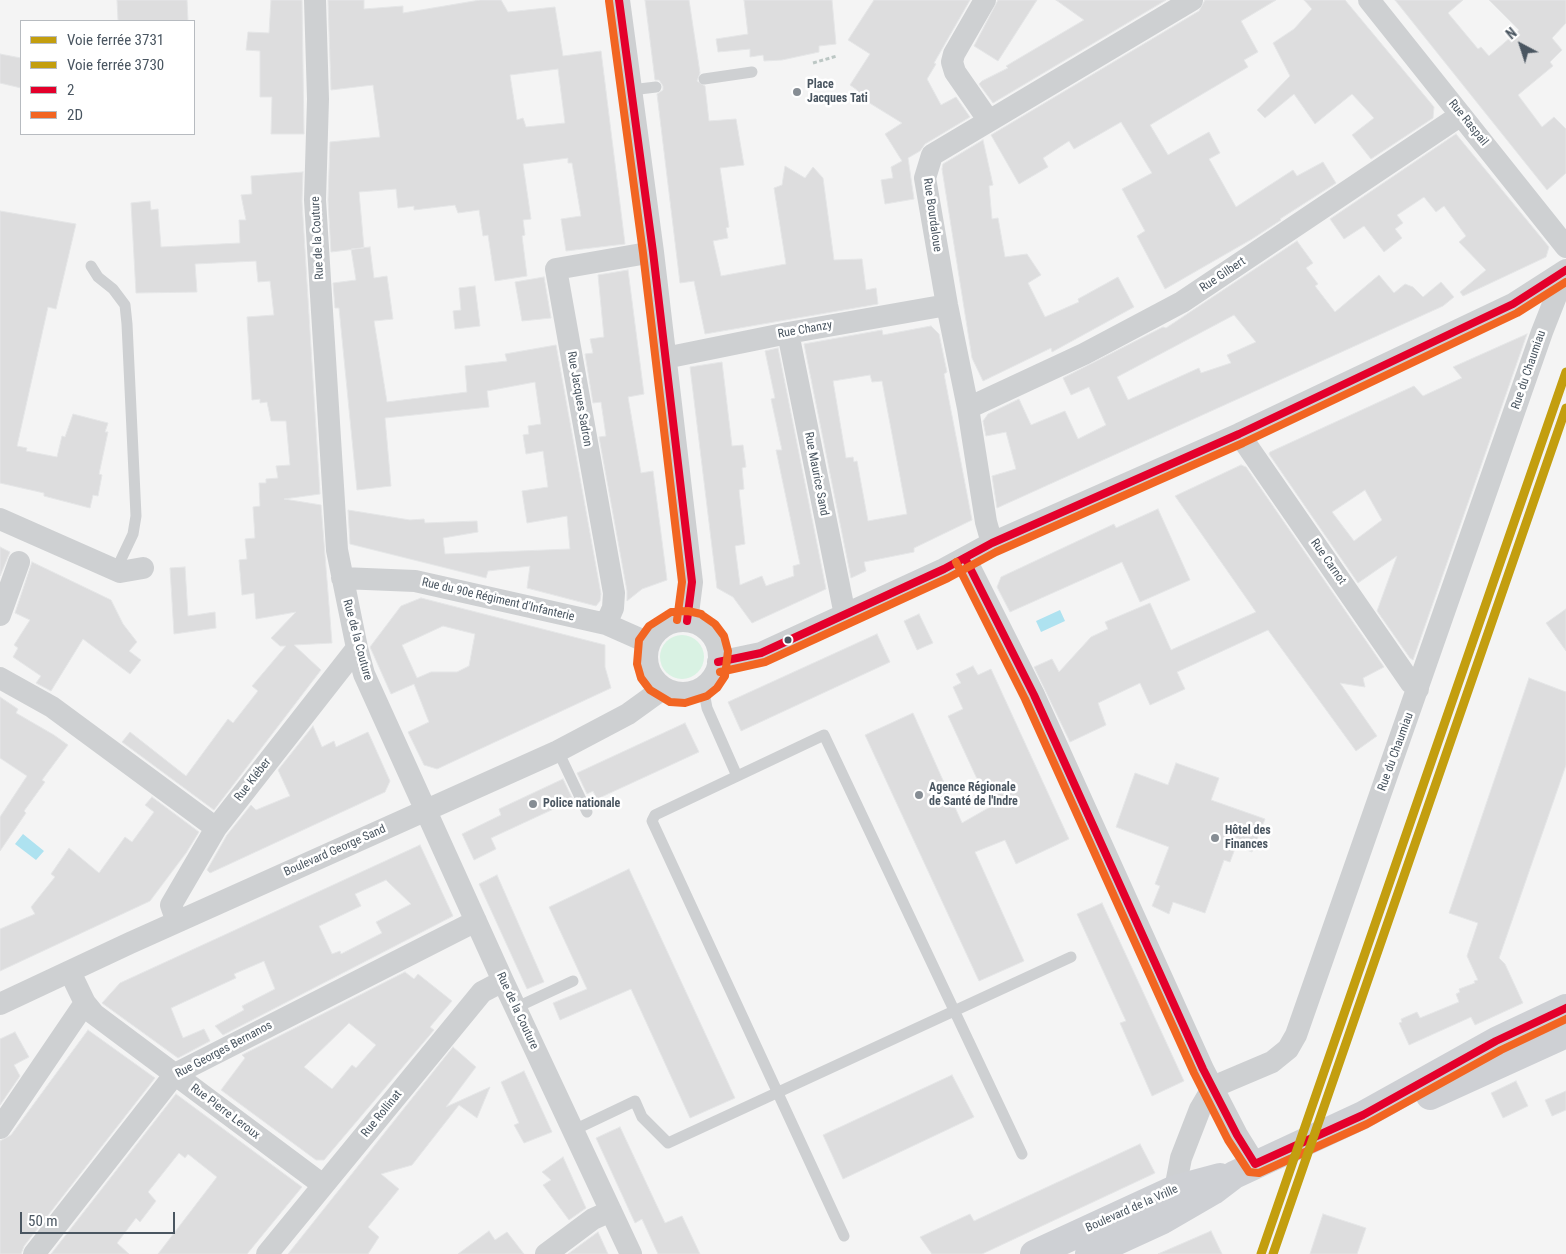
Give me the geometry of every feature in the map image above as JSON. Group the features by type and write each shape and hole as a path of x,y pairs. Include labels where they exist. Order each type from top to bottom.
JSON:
{"main road":[{"path":"1254,1165 1364,1116 1496,1041 1566,1008"},
{"path":"1364,1116 1424,1099 1566,1034"},
{"name":"Boulevard de la Vrille","path":"1034,1254 1176,1189 1254,1165"},
{"name":"Boulevard de la Vrille","path":"1089,1254 1163,1220 1254,1165"}],"street":[{"name":"Rue de la Couture","path":"315,0 318,99 315,200 338,550 357,648 364,674 503,981 631,1254"},
{"path":"619,0 653,252 664,358 692,582 687,621"},
{"path":"985,0 954,54 952,62 955,72 989,121"},
{"name":"Rue Bourdaloue","path":"992,543 986,522 968,408 947,306 925,178 932,155 1192,0"},
{"name":"Rue Raspail","path":"1369,0 1566,247"},
{"name":"Rue Gilbert","path":"968,408 1084,354 1182,302 1461,115"},
{"name":"Rue Jacques Sadron","path":"606,624 612,608 614,594 556,269 653,252"},
{"path":"718,662 761,653 965,558 992,543 1239,434 1513,304 1566,270"},
{"name":"Rue du Chaumiau","path":"1213,1087 1272,1062 1288,1049 1296,1034 1542,332 1566,270"},
{"name":"Rue Chanzy","path":"664,358 788,332 947,306"},
{"name":"Rue Maurice Sand","path":"788,332 845,615"},
{"name":"Rue Carnot","path":"1239,434 1411,683 1418,689"},
{"path":"0,519 120,572 143,568"},
{"path":"965,558 1034,695 1213,1087 1254,1165"},
{"path":"0,615 19,562"},
{"name":"Rue du 90e Régiment d'Infanterie","path":"342,578 415,581 606,624 649,642"},
{"path":"676,621 687,621 698,624 708,630 715,640 718,662 716,672 703,687 684,693 664,688 656,682 647,663 649,642 656,633 676,621"},
{"name":"Rue Kléber","path":"177,922 171,905 173,900 216,828 357,648"},
{"path":"0,678 52,707 216,828"},
{"name":"Boulevard George Sand","path":"0,1004 177,922 558,751 628,714 664,688"},
{"name":"Rue Georges Bernanos","path":"34,1254 175,1074 476,921"},
{"name":"Rue Pierre Leroux","path":"70,972 85,1003 94,1014 323,1185"},
{"name":"Rue Rollinat","path":"267,1254 482,992 503,981"},
{"path":"0,1128 85,1003"},
{"path":"1176,1189 1181,1158 1200,1109 1213,1087"},
{"path":"546,1254 593,1219 612,1211"}],"lane":[{"path":"704,80 752,72"},
{"path":"631,90 656,87"},
{"path":"91,266 98,277 113,289 125,305 127,324 136,516 133,534 116,570"},
{"path":"703,687 707,708 737,776"},
{"path":"844,1236 652,821 655,815 824,735 1022,1154"},
{"path":"558,751 587,812"},
{"path":"574,1130 635,1101 642,1117 668,1144 1071,957"},
{"path":"516,1008 573,980"}],"path":[{"path":"813,63 837,56"}],"green space":[{"path":"686,635 698,641 703,648 703,666 698,673 691,678 678,679 670,676 663,669 660,653 663,645 670,638"}],"water":[{"path":"1060,610 1065,621 1041,632 1036,621"},
{"path":"23,834 44,851 36,860 15,844"}],"building":[{"path":"117,0 187,0 188,20 118,20"},
{"path":"271,0 302,0 304,134 271,134 272,97 260,97 260,51 246,50 248,32 269,33"},
{"path":"328,0 364,0 364,9 403,6 403,13 480,0 501,0 508,12 555,7 563,56 601,51 625,244 566,251 561,219 581,216 572,163 568,163 568,158 523,164 531,219 523,220 525,235 522,236 527,276 495,281 488,235 483,236 479,210 458,213 455,205 414,210 414,206 398,208 396,189 359,192 364,248 331,252 328,200 330,142 380,137 373,85 331,90","holes":["558,69 565,123 526,127 523,118 517,120 510,75"]},
{"path":"645,0 689,0 700,73 697,81 705,86 709,121 736,119 744,165 720,168 729,227 726,228 728,238 713,241 721,276 786,264 774,188 782,185 785,166 805,178 813,167 823,178 834,260 862,259 866,290 876,288 878,304 705,334 694,281 680,283 657,94 663,90 663,86 659,80 655,80"},
{"path":"744,0 832,0 836,44 819,46 819,52 782,60 764,61 763,55 750,57 750,49 718,52 716,39 748,34"},
{"path":"874,0 970,0 934,63 936,64 927,79 941,105 956,97 970,117 925,144 920,151 908,158 914,199 885,204 881,180 893,178 891,167 902,161 885,134 902,123 855,94 857,90 850,85 870,54 848,40"},
{"path":"998,0 1037,0 998,61 974,46"},
{"path":"1056,0 1166,0 993,103 979,84 982,81 1008,68 1006,66 1084,20"},
{"path":"1205,0 1276,0 1241,21 1258,52 1244,60 1248,67 1150,125 1168,155 1209,132 1220,153 1209,159 1236,207 1293,170 1297,176 1323,162 1336,183 1252,239 1165,289 1137,236 1145,231 1122,189 1152,173 1121,122 1074,149 1069,141 1043,158 1048,167 1019,184 991,135 1199,11"},
{"path":"1304,0 1345,0 1434,107 1433,118 1371,159 1352,135 1374,118 1352,94 1315,124 1294,94 1265,118 1257,110 1290,76 1273,43 1294,29 1312,9"},
{"path":"1395,0 1463,0 1448,13 1478,49 1481,47 1489,56 1519,30 1489,0 1566,0 1566,23 1552,38 1562,50 1550,62 1553,66 1518,95 1542,127 1554,117 1566,129 1566,173 1547,190"},
{"path":"0,54 20,58 20,88 0,83"},
{"path":"1456,134 1549,247 1546,257 1463,296 1460,292 1486,270 1459,242 1466,236 1444,206 1436,212 1424,197 1397,215 1403,223 1395,229 1402,238 1384,252 1364,226 1344,239 1330,219"},
{"path":"983,140 993,185 989,186 992,219 998,218 1005,257 1027,254 1041,275 1028,283 1045,317 1079,302 1078,299 1118,277 1134,307 1052,352 1051,348 983,381 972,358 942,169 943,164"},
{"path":"303,172 302,201 320,494 284,499 321,505 332,643 294,645 321,670 214,810 122,742 130,732 186,776 228,719 233,723 258,691 252,686 286,646 280,646 271,638 296,612 256,619 254,593 242,595 239,560 247,559 245,539 255,538 253,507 260,506 259,483 266,483 266,479 278,478 276,466 290,465 286,421 271,421 267,402 260,403 260,399 252,400 247,317 274,315 270,281 258,282 256,261 195,264 197,292 136,293 131,203 150,201 151,210 158,209 161,247 240,243 239,220 246,220 241,195 252,194 251,176"},
{"path":"0,211 76,224 56,309 48,307 17,446 27,448 26,451 57,457 62,436 65,437 73,414 108,423 105,432 108,432 99,474 102,475 98,496 93,495 90,508 44,496 44,493 0,483"},
{"path":"1297,241 1313,263 1306,268 1318,284 1315,286 1335,312 1379,275 1394,293 1405,284 1413,287 1423,297 1441,282 1454,297 1443,306 997,508 992,476 1016,469 1006,432 986,436 983,421 988,414 1019,399 1031,425 1065,411 1078,439 1106,425 1089,387 1071,395 1063,378 1163,327 1166,328","holes":["1234,315 1256,342 1227,355 1231,363 1201,373 1199,368 1128,400 1117,377"]},
{"path":"370,247 374,278 387,276 393,319 374,321 387,402 467,392 465,366 507,361 505,354 556,345 601,594 600,601 596,606 527,588 530,566 488,571 486,578 350,544 348,510 410,520 424,519 425,523 477,521 478,532 443,538 445,554 570,549 567,516 527,523 522,491 548,487 543,451 526,454 523,435 529,434 528,426 541,424 535,382 487,391 489,407 385,418 391,486 357,490 339,308 335,308 333,283 356,280 351,249"},
{"path":"628,270 644,394 628,397 641,473 653,471 667,580 642,589 627,601 627,591 599,437 606,436 601,402 593,403 585,354 593,353 590,339 604,337 598,275"},
{"path":"544,277 551,318 522,321 515,282"},
{"path":"475,286 480,326 455,329 453,311 461,310 459,288"},
{"path":"931,326 939,334 947,372 944,374 972,520 914,548 914,552 864,562 866,571 851,578 804,344 882,330 883,335","holes":["870,375 872,382 882,381 907,514 868,521 857,461 854,462 853,457 846,458 833,381"]},
{"path":"1527,334 1413,660 1377,611 1397,556 1358,583 1269,454 1414,386 1423,396 1462,378 1453,367","holes":["1365,490 1382,520 1354,541 1332,512"]},
{"path":"778,348 826,589 752,623 733,597 717,588 690,367 722,362 732,446 743,445 746,467 742,468 744,489 739,490 745,544 735,546 740,585 762,576 766,586 794,576 793,566 800,564 776,450 782,450 771,399 775,398 765,351"},
{"path":"1241,465 1246,467 1384,667 1363,678 1365,687 1340,683 1377,736 1356,751 1268,630 1177,672 1185,689 1150,705 1140,683 1098,703 1106,725 1070,742 1034,667 1052,659 1059,672 1091,637 1108,629 1105,622 1150,603 1171,650 1256,612 1175,496"},
{"path":"1158,509 1190,580 1140,602 1122,562 1010,612 997,587 1001,577 1114,524 1116,528"},
{"path":"0,547 10,552 0,576"},
{"path":"32,562 111,600 123,624 137,642 129,651 141,660 130,674 83,639 51,691 36,683 41,676 13,657 18,648 14,645 30,620 15,613"},
{"path":"185,567 188,616 215,612 216,628 174,634 170,568"},
{"path":"421,598 605,645 605,667 611,688 437,769 424,765 408,732 429,722 414,684 391,694 370,647 401,606","holes":["443,626 475,634 469,666 457,672 431,672 417,678 402,645"]},
{"path":"1566,609 1566,651 1546,623"},
{"path":"919,614 933,643 917,650 904,621"},
{"path":"877,634 890,662 741,731 728,702"},
{"path":"973,666 978,675 991,669 1069,839 1016,864 1005,840 975,852 1024,961 979,981 865,735 913,713 962,823 990,807 948,716 963,709 953,687 961,683 956,674"},
{"path":"1529,678 1566,692 1566,765 1499,958 1505,964 1523,1003 1475,1025 1471,1017 1409,1045 1399,1023 1402,1022 1401,1019 1417,1012 1420,1018 1459,1002 1456,994 1460,992 1459,989 1478,980 1467,956 1478,923 1449,913"},
{"path":"0,697 18,709 16,713 68,745 42,780 45,782 24,811 26,813 0,851 0,817 27,776 0,758"},
{"path":"685,723 699,752 597,799 593,791 587,794 577,773"},
{"path":"313,726 322,747 334,741 336,747 368,732 390,781 385,792 210,873 207,870 227,835 251,805 256,810 290,796 278,770"},
{"name":"Hôtel des Finances","path":"1176,763 1219,778 1211,800 1265,819 1252,852 1236,846 1230,862 1224,860 1205,913 1173,902 1169,914 1152,906 1160,886 1155,884 1169,847 1116,827 1135,773 1168,785"},
{"path":"563,779 573,800 491,838 496,849 474,860 462,834 501,815 499,809"},
{"path":"152,797 199,832 186,853 150,901 0,971 0,929 35,914 31,907 55,877 51,874 69,848 99,873 125,837 132,842 154,812 145,805"},
{"path":"420,845 453,916 223,1035 215,1026 244,1010 242,1006 275,989 264,961 234,974 236,978 171,1008 183,1038 204,1029 210,1041 178,1058 102,1003 120,983","holes":["386,880 411,904 376,922 382,933 341,954 340,951 332,954 319,926 361,906 355,894"]},
{"path":"629,869 735,1098 690,1118 631,989 560,1020 553,1003 587,989 549,907"},
{"path":"497,875 544,982 527,989 479,884"},
{"path":"1102,903 1184,1081 1152,1096 1120,1023 1126,1021 1077,914"},
{"path":"405,972 414,979 418,974 452,1001 430,1027 434,1030 324,1160 316,1160 221,1090 245,1058 242,1055","holes":["349,1023 376,1045 356,1068 352,1065 332,1089 304,1067"]},
{"path":"88,1030 155,1078 24,1246 21,1254 0,1254 0,1141 11,1135"},
{"path":"15,1032 29,1057 14,1065 20,1076 0,1105 0,1039"},
{"path":"453,1047 476,1067 446,1107 490,1087 477,1118 459,1105 412,1165 381,1174 399,1189 368,1227 379,1237 368,1254 288,1254"},
{"path":"524,1071 552,1132 524,1143 514,1125 519,1123 501,1082"},
{"path":"952,1075 974,1117 843,1179 823,1135"},
{"path":"1516,1081 1528,1106 1503,1118 1491,1093"},
{"path":"1566,1091 1566,1110 1552,1116 1545,1100"},
{"path":"176,1094 302,1187 247,1254 158,1254 217,1177 188,1154 185,1158 179,1153 148,1192 156,1201 140,1222 136,1218 117,1243 129,1254 51,1254"},
{"path":"620,1127 665,1223 682,1216 700,1254 658,1254 642,1219 635,1223 596,1138"},
{"path":"1140,1144 1155,1173 982,1254 932,1254 920,1237 970,1214 974,1221"},
{"path":"563,1157 586,1208 569,1220 543,1185 551,1180 542,1172"},
{"path":"1323,1214 1366,1228 1357,1254 1310,1254"},
{"path":"489,1231 495,1240 507,1232 524,1254 458,1254"},
{"path":"1211,1231 1222,1254 1158,1254"},
{"path":"598,1232 608,1254 568,1254"}],"rail line":[{"name":"3730","path":"1261,1254 1566,372"},
{"name":"3731","path":"1273,1254 1566,408"}],"transit line":[{"name":"2","path":"619,0 653,252 692,582 687,621"},
{"name":"2D","path":"609,1 643,253 682,582 677,620"},
{"name":"2","path":"718,662 761,653 944,569 992,543 1239,434 1513,304 1566,270"},
{"name":"2D","path":"720,672 765,662 948,578 996,552 1243,443 1517,313 1566,282"},
{"name":"2","path":"965,558 1034,695 1203,1069 1237,1135 1255,1164 1363,1115 1496,1041 1566,1008"},
{"name":"2D","path":"956,562 1025,699 1194,1073 1228,1140 1249,1172 1259,1173 1367,1124 1501,1050 1566,1019"},
{"name":"2D","path":"701,614 688,611 671,612 649,626 639,640 637,664 641,678 650,690 670,702 685,703 707,696 717,688 725,676 728,651 724,636 715,624 702,615"}],"place":[{"name":"Place Jacques Tati","path":"797,92"},
{"name":"Agence Régionale de Santé de l'Indre","path":"919,795"},
{"name":"Police nationale","path":"533,804"},
{"name":"Hôtel des Finances","path":"1215,838"}]}
